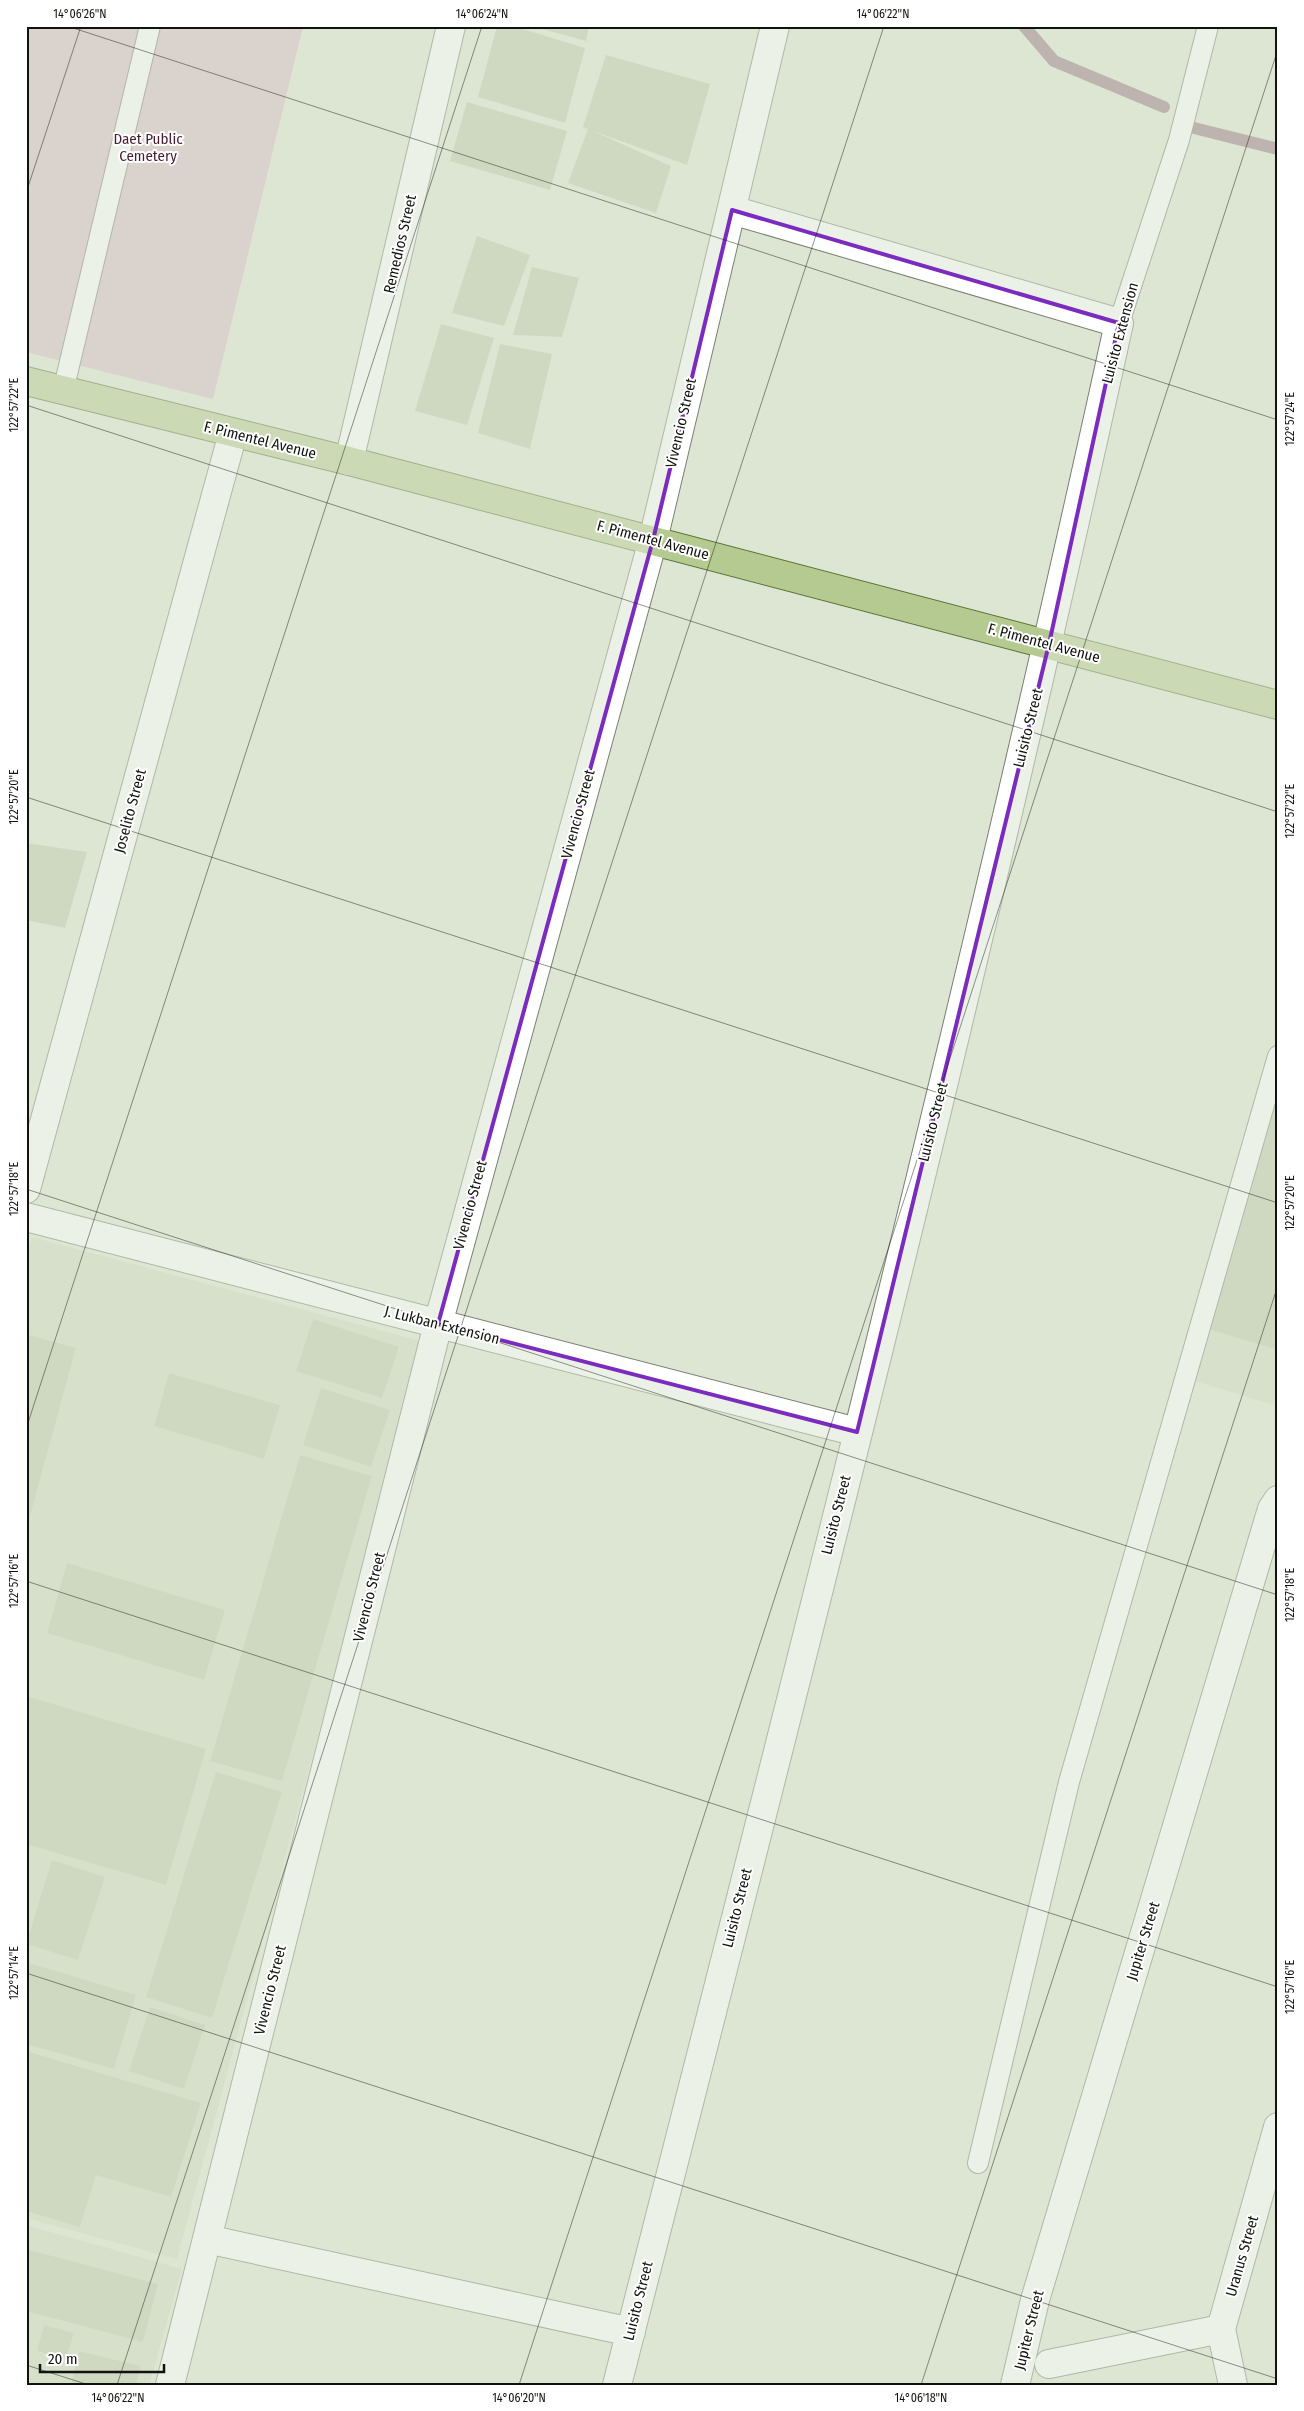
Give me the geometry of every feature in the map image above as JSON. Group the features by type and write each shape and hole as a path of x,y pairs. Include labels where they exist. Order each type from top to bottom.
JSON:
{"main road":[{"name":"F. Pimentel Avenue","path":"26,381 233,434 349,461 1278,704"}],"street":[{"name":"Remedios Street","path":"349,461 451,26"},
{"name":"Vivencio Street","path":"170,2385 438,1324 653,540 775,26"},
{"path":"732,210 1119,323"},
{"name":"Luisito Extension","path":"1049,644 1119,323"},
{"name":"Joselito Street","path":"26,1189 233,434"},
{"name":"Luisito Street","path":"617,2385 857,1432 1049,644"},
{"name":"J. Lukban Extension","path":"26,1217 857,1432"},
{"name":"Jupiter Street","path":"1015,2385 1035,2300 1272,1509 1278,1500"},
{"name":"Uranus Street","path":"1233,2385 1221,2329 1278,2127"},
{"path":"207,2240 630,2332"},
{"path":"1035,2300 1051,2374 1221,2329"}],"lane":[{"path":"64,391 150,26"},
{"name":"Luisito Extension","path":"1119,323 1179,140 1208,26"},
{"path":"978,2163 1070,1782 1278,1056"}],"highlighted area":[{"path":"732,210 1119,323 1049,644 857,1432 438,1324 653,540"}],"shaded area":[{"path":"1278,1089 1278,1406 1195,1381"},
{"path":"32,1237 424,1342 177,2259 26,2218 26,1259"},
{"path":"26,2225 182,2269 149,2385 26,2385"}],"green space":[{"name":"Daet Public Cemetery","path":"26,26 303,26 213,399 26,352"}],"building":[{"path":"497,26 513,26 585,48 565,123 478,97"},
{"path":"532,26 589,26 586,41"},
{"path":"606,55 710,84 687,165 593,131 671,166 656,213 568,183 588,129 583,127"},
{"path":"467,102 567,131 550,190 450,161"},
{"path":"477,236 530,255 504,326 452,313"},
{"path":"532,267 579,278 562,337 513,335"},
{"path":"441,324 494,338 467,425 415,411"},
{"path":"500,344 552,354 530,449 478,433"},
{"path":"26,843 87,852 65,928 26,920"},
{"path":"1278,1087 1278,1350 1205,1328"},
{"path":"313,1319 399,1347 382,1398 296,1371"},
{"path":"26,1334 76,1348 27,1527 26,1527"},
{"path":"169,1373 280,1405 264,1459 154,1426"},
{"path":"321,1388 390,1410 371,1467 303,1445"},
{"path":"300,1455 372,1476 282,1781 210,1761"},
{"path":"67,1563 225,1610 204,1680 47,1633"},
{"path":"26,1696 206,1749 166,1885 26,1844"},
{"path":"216,1772 282,1792 212,2018 146,1997"},
{"path":"52,1860 105,1877 78,1960 26,1944"},
{"path":"26,1962 136,1995 114,2069 26,2044"},
{"path":"150,2007 205,2025 184,2089 129,2071"},
{"path":"26,2051 201,2103 171,2197 96,2175 80,2227 26,2211"},
{"path":"26,2249 158,2284 143,2342 26,2311"},
{"path":"44,2325 74,2333 66,2359 37,2351"},
{"path":"79,2351 141,2366 136,2385 71,2385"}],"waterway":[{"path":"1024,26 1054,61 1164,107"},
{"path":"1194,128 1278,149"}]}
